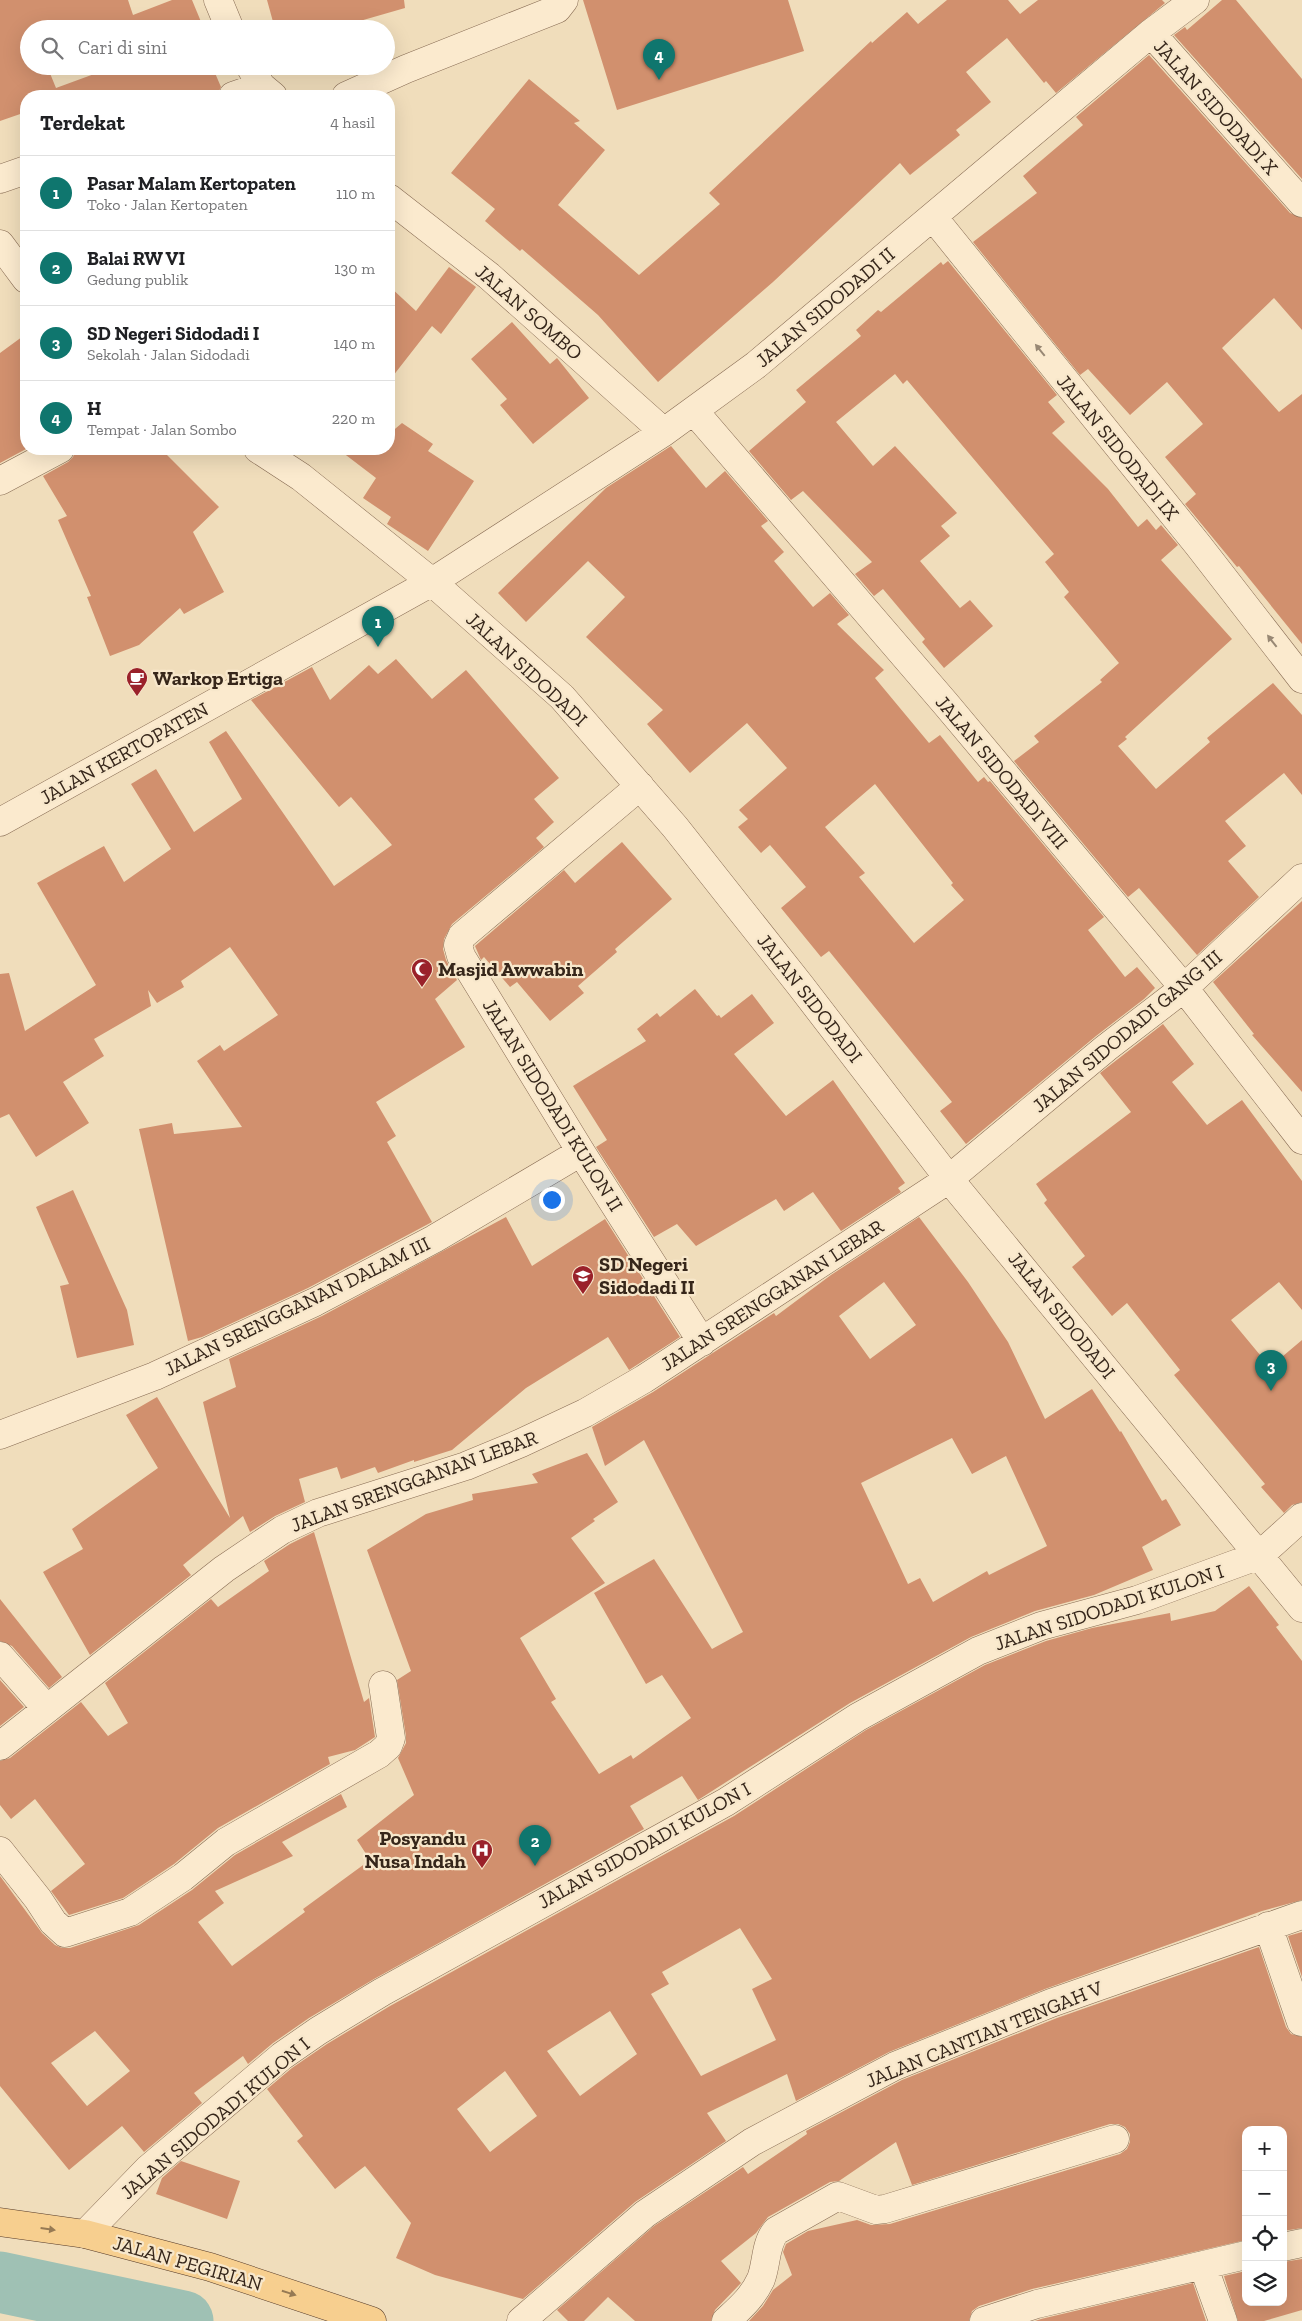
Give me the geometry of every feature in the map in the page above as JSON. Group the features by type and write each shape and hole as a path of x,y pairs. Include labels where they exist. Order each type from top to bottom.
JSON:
{"main road":[{"name":"JALAN PEGIRIAN","path":"0,2222 85,2234 210,2267 372,2321"}],"street":[{"path":"218,0 226,20"},
{"path":"395,74 556,10 564,0"},
{"name":"JALAN SIDODADI II","path":"432,582 664,432 756,365 1151,33 1195,0"},
{"name":"JALAN SIDODADI X","path":"1151,33 1302,203"},
{"path":"359,90 393,75"},
{"path":"246,90 261,83"},
{"path":"0,179 20,172"},
{"name":"JALAN SOMBO","path":"395,203 489,276 664,432"},
{"name":"JALAN SIDODADI IX","path":"933,217 1198,545 1302,679"},
{"path":"0,244 20,271"},
{"name":"JALAN SIDODADI VIII","path":"694,411 945,703 1184,988 1302,1140"},
{"path":"0,481 49,455"},
{"name":"JALAN SIDODADI","path":"267,455 301,477 432,582 562,697 675,827 794,977 949,1179 1302,1608"},
{"name":"JALAN KERTOPATEN","path":"0,822 432,582"},
{"name":"JALAN SIDODADI KULON II","path":"640,786 462,936 458,945 461,956 581,1152 702,1342"},
{"name":"JALAN SIDODADI GANG III","path":"949,1179 1106,1048 1184,988 1302,878"},
{"name":"JALAN SRENGGANAN DALAM III","path":"0,1435 154,1376 315,1302 434,1239 581,1152"},
{"name":"JALAN SRENGGANAN LEBAR","path":"0,1746 224,1569 282,1530 318,1513 466,1466 521,1444 602,1403 702,1342 949,1179"},
{"path":"1260,1555 1302,1517"},
{"name":"JALAN SIDODADI KULON I","path":"85,2234 148,2169 282,2056 318,2031 382,1992 726,1802 858,1717 978,1651 1041,1626 1138,1600 1260,1555"},
{"path":"0,1656 47,1709"},
{"path":"0,1851 38,1899 53,1922 65,1933 130,1912 183,1877 226,1842 379,1754 388,1746 391,1738 383,1685"},
{"name":"JALAN CANTIAN TENGAH V","path":"520,2321 645,2214 752,2142 895,2066 1051,2003 1302,1915"},
{"path":"1268,1926 1301,2022"},
{"path":"726,2321 750,2298 758,2285 770,2238 776,2231 838,2196 876,2210 885,2209 1115,2139"},
{"path":"1287,2246 1302,2242"},
{"path":"984,2321 1037,2304 1242,2256"},
{"path":"1204,2265 1223,2321"}],"building":[{"path":"0,0 128,0 133,15 172,0 192,0 200,20 20,20 20,75 51,75 56,88 91,75 216,75 221,87 220,90 20,90 20,114 0,121"},
{"path":"267,0 404,0 405,8 363,20 273,20"},
{"path":"583,0 788,0 804,51 617,110"},
{"path":"947,0 1008,0 1020,14 1038,0 1162,0 1165,3 1056,93 1046,81 1044,83 1007,38 966,72 991,102 956,130 960,135 910,175 900,163 773,282 658,382 598,315 522,249 520,251 485,221 495,209 451,173 529,79 580,121 574,123 605,150 558,205 639,275 720,204 709,193 871,41 872,43 907,12 918,24"},
{"path":"1222,0 1236,0 1302,79 1302,179 1174,35 1185,27 1187,30"},
{"path":"1149,55 1290,213 1302,218 1302,330 1274,298 1222,348 1279,412 1302,394 1302,644 1239,566 1237,567 1185,504 1196,494 1165,457 1203,424 1167,382 1130,415 1088,369 1080,375 973,242 1037,193 1023,176 1083,125 1076,117"},
{"path":"948,261 1057,395 1048,402 1065,422 1052,433 1108,489 1138,527 1147,519 1156,530 1161,525 1178,545 1161,560 1232,639 1125,737 1127,739 1118,746 1156,789 1210,742 1207,738 1273,683 1302,715 1302,795 1284,773 1225,821 1246,846 1228,861 1259,897 1197,955 1139,888 1128,897 1014,761 1039,742 1034,736 1102,682 1100,680 1119,663 1064,597 1069,592 1045,562 1054,554 907,380 903,384 895,374 836,422 873,466 895,446 957,513 941,526 950,536 920,561 960,608 970,600 993,626 944,668 922,642 925,639 883,589 874,596 855,574 872,562 803,491 791,500 749,451 806,402 796,390 861,336 856,330 878,310 881,312 941,262 943,265"},
{"path":"449,267 476,287 441,334 432,326 395,373 395,292 416,311"},
{"path":"512,322 550,364 557,358 589,398 533,444 500,405 507,399 471,359"},
{"path":"20,338 20,452 0,463 0,353"},
{"path":"402,423 433,444 428,451 474,481 428,551 387,524 391,517 363,498 376,478 346,455 395,455 395,429"},
{"path":"671,446 706,488 725,471 768,521 761,526 784,552 774,561 813,607 830,593 849,615 837,624 884,670 875,678 929,743 940,735 978,782 984,777 988,782 990,781 1104,917 1088,930 1125,977 1137,967 1155,988 966,1144 940,1111 952,1102 829,951 821,957 781,908 806,887 770,845 761,853 738,827 748,819 739,810 787,768 747,723 690,773 647,724 663,710 586,637 625,597 588,561 526,622 498,593 606,488","holes":["875,784 953,883 951,885 964,900 914,943 859,877 865,873 825,827"]},
{"path":"74,455 167,455 219,507 193,532 224,592 184,614 180,608 139,645 110,656 87,597 91,596 58,520 67,516 43,476 68,462"},
{"path":"396,659 432,699 466,670 559,778 534,799 554,822 536,838 544,847 452,924 444,939 443,949 446,960 457,980 435,999 465,1047 376,1102 396,1136 387,1142 432,1222 308,1288 202,1337 188,1341 139,1129 172,1123 174,1134 242,1127 197,1061 220,1045 224,1051 278,1015 230,947 181,981 184,987 157,1003 148,990 151,1006 94,1039 104,1056 63,1082 89,1123 36,1157 9,1114 0,1118 0,974 9,973 25,1031 96,985 37,883 104,846 124,882 171,849 131,784 156,769 194,832 242,799 209,742 226,731 334,886 392,845 351,797 339,807 251,700 312,667 330,700 369,665 378,674"},
{"path":"622,842 672,899 615,949 617,952 578,986 584,993 550,1021 517,982 510,987 484,957 481,960 475,946 564,870 575,883"},
{"path":"1302,901 1302,1092 1252,1035 1254,1034 1213,982"},
{"path":"695,989 717,1016 719,1015 721,1018 752,994 774,1023 734,1054 786,1116 833,1080 905,1183 898,1188 901,1192 841,1231 813,1192 784,1211 776,1199 696,1246 677,1224 654,1237 596,1147 607,1140 573,1086 646,1041 637,1029 657,1013 660,1017"},
{"path":"1163,1024 1194,1064 1172,1082 1207,1125 1242,1100 1302,1181 1302,1310 1279,1282 1231,1320 1270,1367 1302,1340 1302,1502 1292,1505 1284,1513 1261,1487 1265,1484 1174,1375 1180,1370 1127,1303 1112,1316 1072,1267 1085,1256 1044,1203 1047,1200 1036,1184 1131,1112 1100,1073"},
{"path":"73,1190 127,1310 134,1345 77,1358 60,1286 69,1284 36,1207"},
{"path":"506,1217 532,1266 605,1219 680,1337 629,1370 608,1337 526,1388 452,1450 414,1462 414,1460 378,1473 375,1467 341,1479 337,1467 299,1479 305,1502 275,1516 250,1532 243,1516 183,1565 191,1575 90,1655 43,1572 83,1549 72,1529 158,1468 126,1415 157,1397 230,1518 203,1402 236,1387 229,1359 322,1316"},
{"path":"919,1217 968,1282 1008,1342 1045,1419 1092,1389 1121,1431 1162,1501 1166,1499 1181,1525 1142,1547 1153,1570 1094,1595 1035,1611 971,1637 850,1703 698,1800 682,1776 630,1806 644,1829 374,1979 309,2018 273,2043 248,2064 243,2056 194,2093 202,2103 144,2152 122,2126 69,2170 0,2086 0,1876 42,1933 55,1945 62,1948 70,1948 139,1925 192,1890 235,1855 341,1794 347,1807 282,1842 293,1856 215,1891 224,1903 198,1922 232,1966 305,1912 303,1909 370,1860 357,1840 414,1795 398,1758 406,1743 406,1736 397,1680 411,1671 367,1550 426,1514 473,1500 472,1494 538,1483 532,1474 587,1453 618,1502 593,1519 595,1521 571,1538 605,1583 520,1638 556,1699 551,1702 599,1774 631,1755 633,1759 691,1718 662,1675 646,1684 594,1593 654,1559 712,1649 743,1632 644,1440 605,1466 592,1427 653,1392 774,1313 776,1316 831,1275","holes":["884,1282 916,1325 870,1359 839,1316","952,1438 972,1474 1006,1456 1047,1546 989,1575 987,1571 933,1602 920,1578 908,1584 861,1483","95,2031 130,2071 87,2106 51,2063"]},
{"path":"314,1532 364,1702 369,1698 375,1737 355,1750 328,1757 330,1764 218,1828 174,1864 123,1898 69,1915 51,1891 85,1864 35,1799 11,1819 0,1805 0,1761 10,1758 81,1702 108,1736 128,1723 105,1683 211,1599 218,1607 269,1571 264,1561 290,1544"},
{"path":"1249,1586 1279,1625 1276,1627 1302,1661 1302,1900 1262,1911 1045,1989 889,2052 796,2101 787,2074 707,2113 726,2141 635,2202 523,2299 435,2275 396,2258 411,2223 365,2166 335,2189 297,2141 303,2136 267,2089 292,2068 327,2044 390,2006 734,1816 866,1730 985,1665 1046,1641 1092,1628 1170,1613 1171,1621 1215,1611","holes":["740,1928 772,1979 752,1989 776,2040 701,2076 651,1994 669,1984 662,1972","610,2011 637,2054 580,2096 547,2051","505,2071 537,2116 490,2152 457,2109"]},
{"path":"0,1599 62,1677 49,1688 12,1646 0,1641"},
{"path":"0,1680 24,1707 0,1726"},
{"path":"1302,1932 1302,1977 1288,1936"},
{"path":"1259,1947 1286,2027 1291,2034 1302,2037 1302,2228 1287,2230 1287,2126 1242,2126 1242,2241 1032,2289 979,2306 972,2311 969,2321 749,2321 763,2306 773,2290 792,2275 783,2252 786,2244 808,2231 857,2220 871,2225 890,2224 1120,2154 1127,2149 1130,2142 1130,2134 1125,2127 1118,2124 1110,2124 912,2185 896,2142 839,2181 830,2182 768,2217 756,2233 721,2261 741,2283 715,2310 711,2321 635,2321 608,2297 584,2321 568,2321 557,2310 654,2226 743,2167 748,2174 807,2134 806,2131 902,2080 1057,2018"},
{"path":"181,2161 240,2181 227,2219 156,2194 162,2178"},
{"path":"1302,2259 1302,2310 1264,2321 1238,2321 1224,2276 1242,2272 1242,2306 1287,2306 1287,2261"},
{"path":"1193,2283 1206,2321 1035,2321 1041,2319"}],"waterway":[{"path":"0,2282 183,2321"}],"place":[{"name":"H","path":"659,80"},
{"name":"Pasar Malam Kertopaten","path":"378,647"},
{"name":"Warkop Ertiga","path":"137,697"},
{"name":"Masjid Awwabin","path":"422,988"},
{"name":"SD Negeri Sidodadi II","path":"583,1295"},
{"name":"SD Negeri Sidodadi I","path":"1271,1391"},
{"name":"Balai RW VI","path":"535,1866"},
{"name":"Posyandu Nusa Indah","path":"482,1869"}]}
